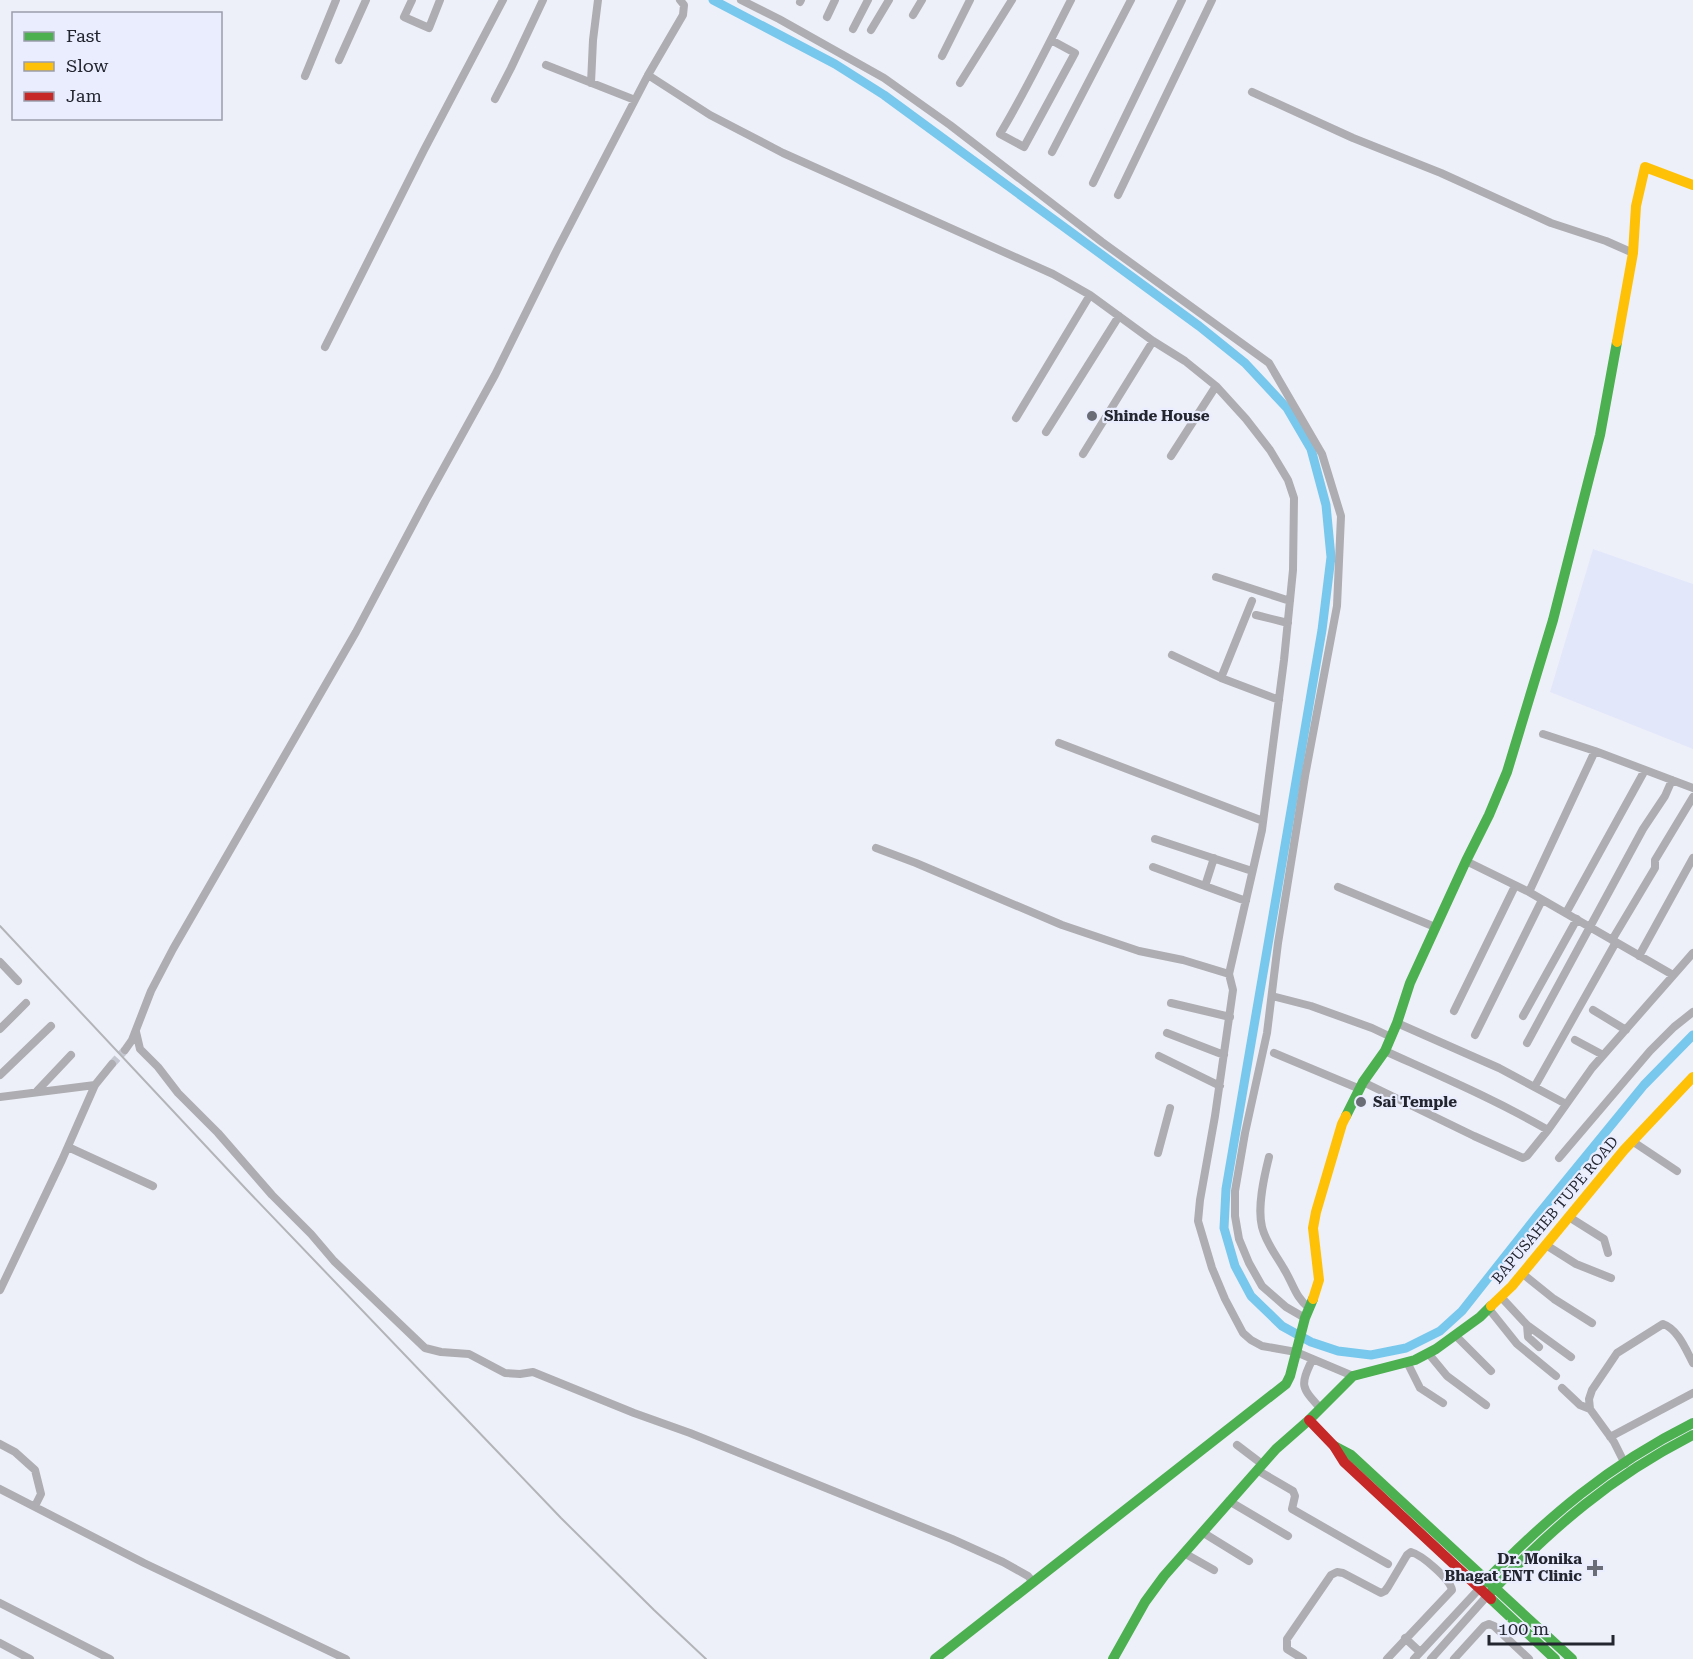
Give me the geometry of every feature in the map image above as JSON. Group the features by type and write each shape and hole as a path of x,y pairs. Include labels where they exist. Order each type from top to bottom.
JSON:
{"street":[{"path":"305,76 336,0"},
{"path":"339,60 366,0"},
{"path":"412,0 404,17 429,28 440,0"},
{"path":"325,347 424,150 503,0"},
{"path":"495,99 543,0"},
{"path":"591,83 598,0"},
{"path":"125,1050 132,1040 151,991 173,949 356,633 495,375 648,75 683,15 684,5 680,0"},
{"path":"741,0 884,78 950,125 1102,242 1269,363 1322,454 1341,516 1337,606 1305,776 1278,943 1268,1033 1245,1133 1235,1191 1234,1216 1239,1239 1262,1286 1286,1308 1305,1318"},
{"path":"827,17 835,0"},
{"path":"853,29 868,0"},
{"path":"871,30 890,0"},
{"path":"913,15 922,0"},
{"path":"942,56 970,0"},
{"path":"960,83 1012,0"},
{"path":"1051,40 1075,53 1024,147 1000,134 1023,96 1051,40 1071,0"},
{"path":"1052,152 1131,0"},
{"path":"1093,183 1182,0"},
{"path":"1118,195 1212,0"},
{"path":"546,65 635,100"},
{"path":"648,75 710,116 783,153 1053,274 1090,295 1153,341 1185,361 1216,386 1270,450 1288,480 1294,498 1293,570 1279,700 1263,821 1229,974 1233,990 1230,1017 1198,1221 1212,1268 1243,1333 1262,1346 1297,1347 1312,1360 1353,1376"},
{"path":"1252,93 1353,138 1441,173 1551,223 1606,241 1633,253"},
{"path":"935,1659 1286,1384 1305,1318 1319,1280 1313,1227 1342,1124 1361,1085 1385,1051 1410,983 1489,815 1506,772 1553,620 1600,435 1633,253 1636,206 1645,167 1693,185"},
{"path":"1016,418 1090,295"},
{"path":"1046,432 1119,316"},
{"path":"1083,454 1153,341"},
{"path":"1171,456 1216,386"},
{"path":"1216,577 1290,601"},
{"path":"1221,678 1252,601"},
{"path":"1256,615 1288,623"},
{"path":"1172,656 1279,700"},
{"path":"1543,734 1693,788"},
{"path":"1059,743 1263,821"},
{"path":"1529,892 1595,751"},
{"path":"1566,913 1645,770"},
{"path":"1527,1043 1672,780"},
{"path":"1535,1086 1655,868 1655,860 1693,797"},
{"path":"1155,839 1252,871"},
{"path":"876,848 1062,925 1139,951 1183,960 1229,974"},
{"path":"1205,886 1214,858"},
{"path":"1639,956 1690,869 1693,858"},
{"path":"1466,861 1529,892 1673,975"},
{"path":"1153,867 1246,901"},
{"path":"1454,1011 1515,886"},
{"path":"1338,887 1435,927"},
{"path":"1475,1035 1542,900"},
{"path":"1523,1016 1577,920"},
{"path":"1274,1053 1361,1085 1523,1158 1548,1130 1592,1068 1693,953"},
{"path":"0,962 18,981"},
{"path":"1272,996 1311,1006 1391,1037"},
{"path":"0,1029 26,1003"},
{"path":"1171,1003 1230,1017"},
{"path":"1593,1010 1626,1030"},
{"path":"1559,1158 1650,1051 1693,1012"},
{"path":"1397,1023 1535,1086 1566,1104"},
{"path":"0,1075 51,1026"},
{"path":"135,1031 141,1049 178,1093 207,1121 334,1261 425,1348 441,1352 469,1354 507,1373 533,1372 952,1539 1004,1562 1028,1576 1033,1582"},
{"path":"1167,1033 1224,1055"},
{"path":"1575,1040 1603,1055"},
{"path":"1385,1051 1513,1110 1548,1130"},
{"path":"36,1092 72,1055"},
{"path":"1159,1056 1220,1086"},
{"path":"0,1290 68,1147 95,1084 112,1064"},
{"name":"BAPUSAHEB TUPE ROAD","path":"1113,1659 1145,1602 1164,1576 1276,1449 1353,1376 1415,1360 1455,1335 1489,1309 1523,1274 1632,1141 1693,1077"},
{"path":"0,1097 95,1084"},
{"path":"1158,1153 1170,1108"},
{"path":"1632,1141 1677,1171"},
{"path":"68,1147 153,1186"},
{"path":"1269,1157 1261,1201 1261,1226 1271,1250 1285,1269 1305,1318"},
{"path":"1569,1217 1604,1239 1608,1253"},
{"path":"1546,1245 1576,1264 1611,1278"},
{"path":"1523,1274 1554,1299 1592,1323"},
{"path":"1501,1297 1527,1325 1571,1357"},
{"path":"1489,1309 1517,1344 1556,1376"},
{"path":"1627,1466 1590,1408 1589,1399 1592,1390 1617,1353 1663,1324 1671,1326 1693,1364"},
{"path":"1527,1325 1528,1337 1539,1347"},
{"path":"1455,1335 1491,1371"},
{"path":"1428,1353 1447,1376 1486,1405"},
{"path":"1312,1360 1305,1377 1304,1387 1320,1408"},
{"path":"1407,1362 1420,1388 1443,1403"},
{"path":"1562,1388 1580,1405 1590,1408"},
{"path":"1610,1437 1693,1394"},
{"path":"1309,1420 1334,1446 1344,1462 1393,1501 1487,1588 1572,1659"},
{"path":"1414,1659 1487,1588 1627,1466 1672,1432 1693,1423"},
{"path":"1627,1466 1693,1435"},
{"path":"0,1444 15,1452 35,1470 41,1494 34,1506"},
{"path":"1237,1445 1260,1467 1293,1491 1295,1496 1292,1509 1388,1564"},
{"path":"0,1489 144,1563 345,1659"},
{"path":"1229,1502 1288,1536"},
{"path":"1202,1532 1249,1562"},
{"path":"1303,1659 1287,1649 1287,1639 1331,1575 1337,1572 1343,1573 1381,1593 1388,1587 1407,1555 1412,1552 1424,1558 1450,1583 1452,1590 1387,1659"},
{"path":"1184,1553 1214,1570"},
{"path":"1431,1659 1487,1588"},
{"path":"1487,1588 1555,1659"},
{"path":"0,1603 110,1659"},
{"path":"1454,1659 1484,1626 1489,1624 1529,1659"},
{"path":"1406,1638 1420,1652"},
{"path":"0,1643 30,1659"}],"shaded area":[{"path":"1593,549 1693,584 1693,749 1550,692"}],"waterway":[{"path":"713,0 835,64 884,95 1199,326 1245,363 1287,408 1311,449 1326,505 1331,557 1322,630 1226,1189 1224,1228 1235,1266 1251,1296 1282,1326 1311,1342 1338,1351 1371,1355 1406,1348 1440,1331 1462,1311 1644,1085 1693,1035"}],"tunnel":[{"path":"112,1064 125,1050"}],"railway":[{"path":"0,926 246,1189 561,1518 706,1659"}],"traffic: fast":[{"path":"1346,1116 1363,1082 1385,1051 1410,983 1507,772 1553,620 1600,435 1617,342"},
{"path":"935,1659 1286,1384 1305,1318 1313,1299"},
{"path":"1113,1659 1145,1602 1164,1576 1276,1449 1353,1376 1415,1360 1436,1349 1480,1317 1491,1306"},
{"path":"1483,1584 1531,1536 1580,1494 1634,1456 1693,1423"},
{"path":"1491,1592 1514,1568 1585,1504 1636,1468 1693,1435"},
{"path":"1334,1446 1351,1455 1572,1659"},
{"path":"1491,1599 1555,1659"}],"traffic: slow":[{"path":"1617,342 1633,253 1636,206 1645,167 1693,185"},
{"path":"1491,1306 1512,1286 1624,1150 1693,1077"},
{"path":"1313,1299 1319,1280 1313,1228 1346,1116"}],"traffic: jam":[{"path":"1309,1420 1334,1446 1344,1462 1491,1599"}],"place":[{"name":"Shinde House","path":"1092,416"},
{"name":"Sai Temple","path":"1361,1102"},
{"name":"Dr. Monika Bhagat ENT Clinic","path":"1595,1568"}]}
